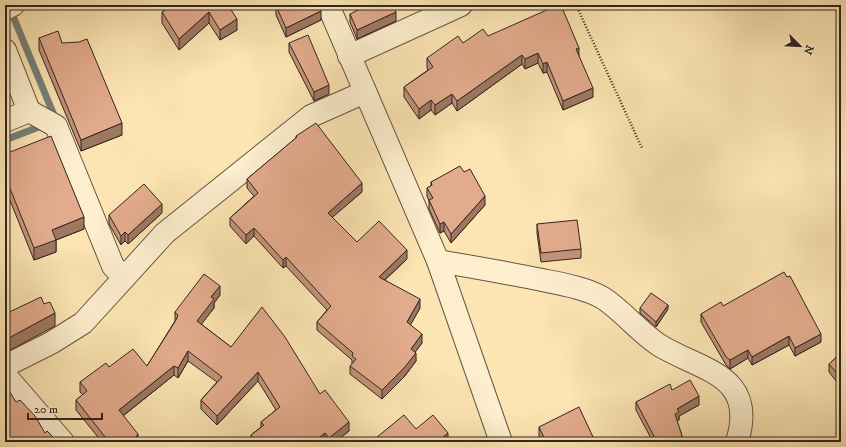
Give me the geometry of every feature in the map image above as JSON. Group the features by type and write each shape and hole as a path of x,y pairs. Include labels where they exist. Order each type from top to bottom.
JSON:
{"street":[{"path":"5,9 13,5"},
{"path":"328,5 438,261 501,442"},
{"path":"349,56 461,5"},
{"path":"5,50 42,118 113,266 124,278"},
{"path":"5,366 51,343 82,323 178,222 311,116 365,92"},
{"path":"5,121 42,118"},
{"path":"438,261 493,270 576,288 603,298 659,344 719,376 734,389 738,398 741,426 737,442"},
{"path":"5,375 63,442"}],"path":[{"path":"576,5 642,148"}],"building":[{"path":"170,5 228,5 237,19 220,30 209,12 179,39 162,12 171,6"},
{"path":"319,5 321,11 286,28 276,6"},
{"path":"368,5 371,8 377,5 393,5 396,12 357,30 350,14"},
{"path":"561,5 579,48 576,49 593,88 563,101 547,62 543,64 538,53 525,59 522,55 457,101 452,94 435,105 431,100 419,109 404,87 433,67 427,58 458,36 463,43 483,29 488,36"},
{"path":"58,31 62,43 79,42 87,39 122,123 81,140 39,38"},
{"path":"308,35 329,85 314,92 289,43"},
{"path":"316,123 362,183 328,213 357,242 379,221 407,250 379,277 420,299 407,322 422,334 411,349 416,353 404,368 382,390 350,366 356,359 352,356 353,353 317,322 331,306 286,257 283,260 254,228 246,235 230,218 258,193 247,179 297,137 296,136"},
{"path":"51,136 84,217 52,230 56,240 34,248 5,176 5,154"},
{"path":"460,166 464,172 470,169 485,196 451,234 444,222 440,224 429,200 433,198 427,188 432,185 431,182"},
{"path":"144,184 162,204 128,235 125,232 121,236 109,215"},
{"path":"577,220 581,249 541,253 537,224"},
{"path":"784,272 787,277 790,276 821,334 795,348 789,336 752,357 748,350 730,360 726,357 701,314 721,302 723,306"},
{"path":"204,274 220,286 211,297 214,299 197,321 231,347 262,307 285,337 320,394 325,390 349,422 329,438 325,433 314,442 256,442 251,435 264,425 261,422 280,407 258,372 217,416 201,400 222,377 188,351 178,368 174,366 119,410 138,434 133,442 109,442 76,400 87,391 80,382 106,363 109,367 133,349 147,366 176,320 178,315 175,312"},
{"path":"651,293 668,305 656,322 640,308"},
{"path":"41,297 44,304 50,302 55,313 5,340 5,314"},
{"path":"841,353 841,378 829,364"},
{"path":"690,380 699,396 677,409 679,412 675,414 684,442 657,442 636,402 670,384 672,390"},
{"path":"5,384 16,402 20,400 35,416 45,433 47,431 61,442 5,442"},
{"path":"579,407 593,437 583,442 546,442 539,427"},
{"path":"404,415 416,429 433,415 448,433 437,442 371,442"},
{"path":"778,438 784,442 775,442"}],"waterway":[{"path":"10,9 56,120"},
{"path":"5,140 44,125"}]}
